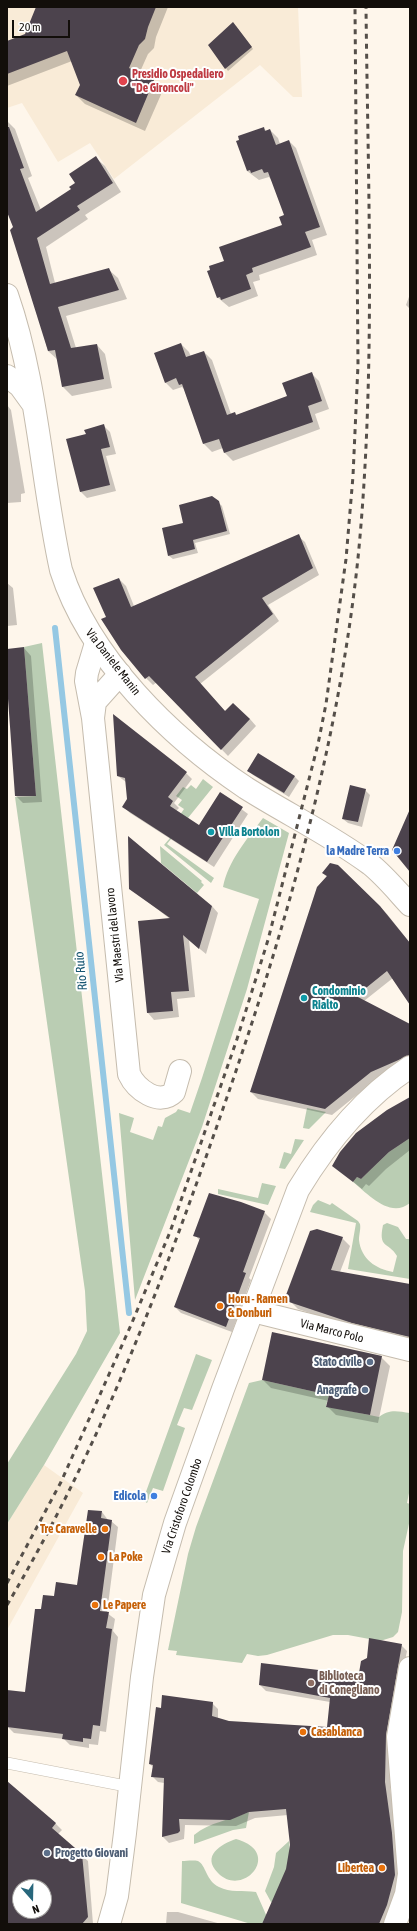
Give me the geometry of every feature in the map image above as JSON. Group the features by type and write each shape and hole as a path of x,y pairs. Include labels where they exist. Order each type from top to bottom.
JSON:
{"street":[{"name":"Via Daniele Manin","path":"7,295 12,326 34,405 61,570 68,592 84,625 120,674 166,724 217,768 248,789 331,837 371,865 410,905"},
{"path":"7,376 20,386 34,405"},
{"name":"Via Maestri del lavoro","path":"96,643 86,681 93,718 129,1074 141,1090 160,1098 165,1098 174,1092 180,1071"},
{"name":"Via Maestri del lavoro","path":"93,718 95,702 120,674"},
{"name":"Via Cristoforo Colombo","path":"109,1924 117,1896 143,1672 154,1595 174,1523 225,1382 254,1311 298,1190 321,1155 370,1098 410,1067"},
{"name":"Via Cristoforo Colombo","path":"352,1119 372,1104 410,1085"},
{"name":"Via Marco Polo","path":"254,1311 410,1350"},
{"path":"402,1914 409,1874 409,1859 398,1737 410,1668"}],"lane":[{"path":"7,1763 130,1787"}],"shaded area":[{"name":"Presidio Ospedaliero \"De Gironcoli\"","path":"7,7 298,7 302,97 293,97 260,65 114,179 90,143 58,162 22,103 7,108"},
{"path":"44,1465 83,1493 7,1630 7,1524"}],"green space":[{"path":"42,643 120,1333 44,1465 7,1524 7,1464 76,1354 87,1331 85,1291 15,797 36,796 24,647"},
{"path":"203,779 213,787 167,844 214,878 211,883 164,845 170,838 169,831 184,809 178,805 182,800 176,796 183,787 187,789 191,785 196,789"},
{"path":"263,818 289,833 247,989 202,1127 135,1300 119,1113 134,1118 130,1132 153,1140 158,1126 162,1127 165,1118 176,1112 178,1109 190,1113 259,899 223,887 225,877 234,859"},
{"path":"160,846 202,881 201,882 204,885 197,893 161,863"},
{"path":"307,1108 326,1112 309,1129 303,1128"},
{"path":"410,1138 410,1203 402,1207 387,1207 372,1198 353,1182 357,1177 361,1179 389,1152"},
{"path":"295,1139 304,1140 285,1169 279,1168 284,1152 291,1154"},
{"path":"262,1183 276,1186 268,1205 218,1194 218,1189 258,1198"},
{"path":"318,1200 330,1205 332,1203 358,1221 360,1224 360,1247 363,1253 375,1266 387,1271 393,1272 397,1256 394,1251 383,1241 383,1225 387,1223 398,1227 406,1239 410,1239 410,1279 348,1269 356,1223 310,1212 313,1205"},
{"path":"196,1354 212,1360 192,1410 184,1408 177,1425 185,1428 163,1491 153,1488 147,1503 143,1500"},
{"path":"262,1380 329,1395 326,1406 379,1417 386,1413 397,1411 410,1413 410,1488 407,1503 410,1504 410,1519 403,1551 402,1612 398,1632 393,1637 380,1641 348,1635 333,1635 267,1655 258,1656 247,1654 242,1663 176,1655 177,1651 168,1650 188,1554 196,1527 249,1383"},
{"path":"249,1812 246,1828 233,1830 194,1844 194,1835 200,1831 213,1824"},
{"path":"236,1839 250,1845 257,1853 258,1862 254,1871 247,1877 238,1880 228,1880 218,1873 213,1867 212,1856 219,1847"},
{"path":"289,1841 290,1849 288,1865 274,1904 271,1902 265,1891 274,1867 276,1853"},
{"path":"182,1861 198,1861 201,1863 211,1881 223,1889 256,1892 267,1917 264,1924 251,1924 181,1903"}],"building":[{"path":"36,7 156,7 145,39 139,45 129,68 154,80 136,123 75,95 80,85 67,51 7,74 7,41 25,34"},
{"path":"233,22 252,47 225,69 208,45"},
{"path":"7,127 9,127 24,168 20,169 36,212 71,189 69,187 75,183 69,174 96,156 113,183 77,206 80,210 37,238 50,284 109,268 119,290 58,307 71,348 97,344 104,379 62,387 55,350 48,351 10,230 13,227 7,212"},
{"path":"264,127 265,131 270,129 276,145 289,140 320,227 305,232 311,247 252,268 253,272 246,275 251,289 221,300 220,297 217,298 207,271 210,270 209,266 224,261 219,247 282,225 279,217 284,215 268,172 264,173 262,169 251,173 250,170 247,171 236,141 239,140 238,136"},
{"path":"181,343 186,357 204,351 227,415 235,412 236,415 287,396 282,383 312,372 322,401 308,406 313,422 224,453 219,439 203,444 182,384 179,385 176,378 165,383 154,353"},
{"path":"104,424 110,447 101,449 110,485 80,492 66,439 86,434 84,430"},
{"path":"212,496 219,501 227,531 193,540 195,549 168,556 162,528 183,523 179,505"},
{"path":"299,534 313,568 262,598 273,614 195,677 225,711 233,703 250,719 221,750 149,676 145,679 121,650 101,619 106,617 93,588 119,578 131,607"},
{"path":"24,647 36,796 15,796 7,685 7,649"},
{"path":"113,714 187,772 168,797 173,801 170,806 199,825 220,792 243,807 207,862 122,807 127,799 125,778 117,776"},
{"path":"258,753 295,776 284,793 247,771"},
{"path":"350,785 366,789 358,822 342,819"},
{"path":"410,809 410,872 392,850"},
{"path":"128,836 212,906 199,949 183,935 189,991 171,992 173,1011 147,1013 138,921 170,918 129,889"},
{"path":"330,863 338,865 380,906 410,943 410,1005 387,971 356,996 410,1024 410,1055 371,1072 325,1109 250,1092 317,887 327,876 322,873"},
{"path":"410,1097 410,1138 389,1152 361,1179 357,1177 353,1182 332,1166 340,1152 356,1133 387,1110"},
{"path":"209,1193 241,1202 265,1211 243,1272 246,1273 226,1327 174,1307 200,1238 193,1236"},
{"path":"317,1229 343,1237 331,1270 410,1284 410,1337 352,1323 289,1302 286,1295 310,1231"},
{"path":"272,1332 382,1356 370,1415 326,1407 329,1395 262,1380"},
{"path":"88,1510 102,1511 101,1518 112,1520 100,1611 109,1612 106,1628 112,1629 100,1726 93,1725 91,1739 83,1738 83,1742 62,1739 63,1734 7,1727 7,1690 25,1692 35,1609 41,1609 43,1595 54,1596 56,1582 77,1585"},
{"path":"369,1638 402,1644 386,1735 385,1782 392,1833 395,1875 387,1905 379,1924 262,1924 286,1869 290,1845 286,1809 249,1812 230,1820 179,1819 180,1831 178,1833 162,1837 164,1778 151,1777 153,1765 149,1764 156,1707 161,1708 162,1695 213,1702 212,1716 229,1721 327,1727 330,1698 259,1685 261,1663 327,1671 359,1673 361,1661 367,1658"},
{"path":"7,1781 56,1823 52,1828 82,1854 88,1917 82,1924 7,1924"}],"waterway":[{"name":"Rio Ruio","path":"55,628 129,1313"}],"railway":[{"path":"7,1583 61,1482 131,1325 170,1232 237,1039 268,940 318,744 326,704 346,559 353,476 358,365 355,7"},
{"path":"7,1605 68,1493 95,1436 121,1377 169,1259 237,1069 260,997 282,926 320,780 336,707 348,633 358,558 364,489 370,282 366,7"}],"place":[{"name":"Presidio Ospedaliero \"De Gironcoli\"","path":"123,81"},
{"name":"Villa Bortolon","path":"211,832"},
{"name":"la Madre Terra","path":"397,851"},
{"name":"Condominio Rialto","path":"304,998"},
{"name":"Horu - Ramen & Donburi","path":"220,1306"},
{"name":"Stato civile","path":"370,1362"},
{"name":"Anagrafe","path":"365,1390"},
{"name":"Edicola","path":"154,1496"},
{"name":"Tre Caravelle","path":"105,1529"},
{"name":"La Poke","path":"101,1557"},
{"name":"Le Papere","path":"95,1605"},
{"name":"Biblioteca di Conegliano","path":"311,1683"},
{"name":"Casablanca","path":"303,1732"},
{"name":"Progetto Giovani","path":"47,1853"},
{"name":"Libertea","path":"382,1868"}]}
